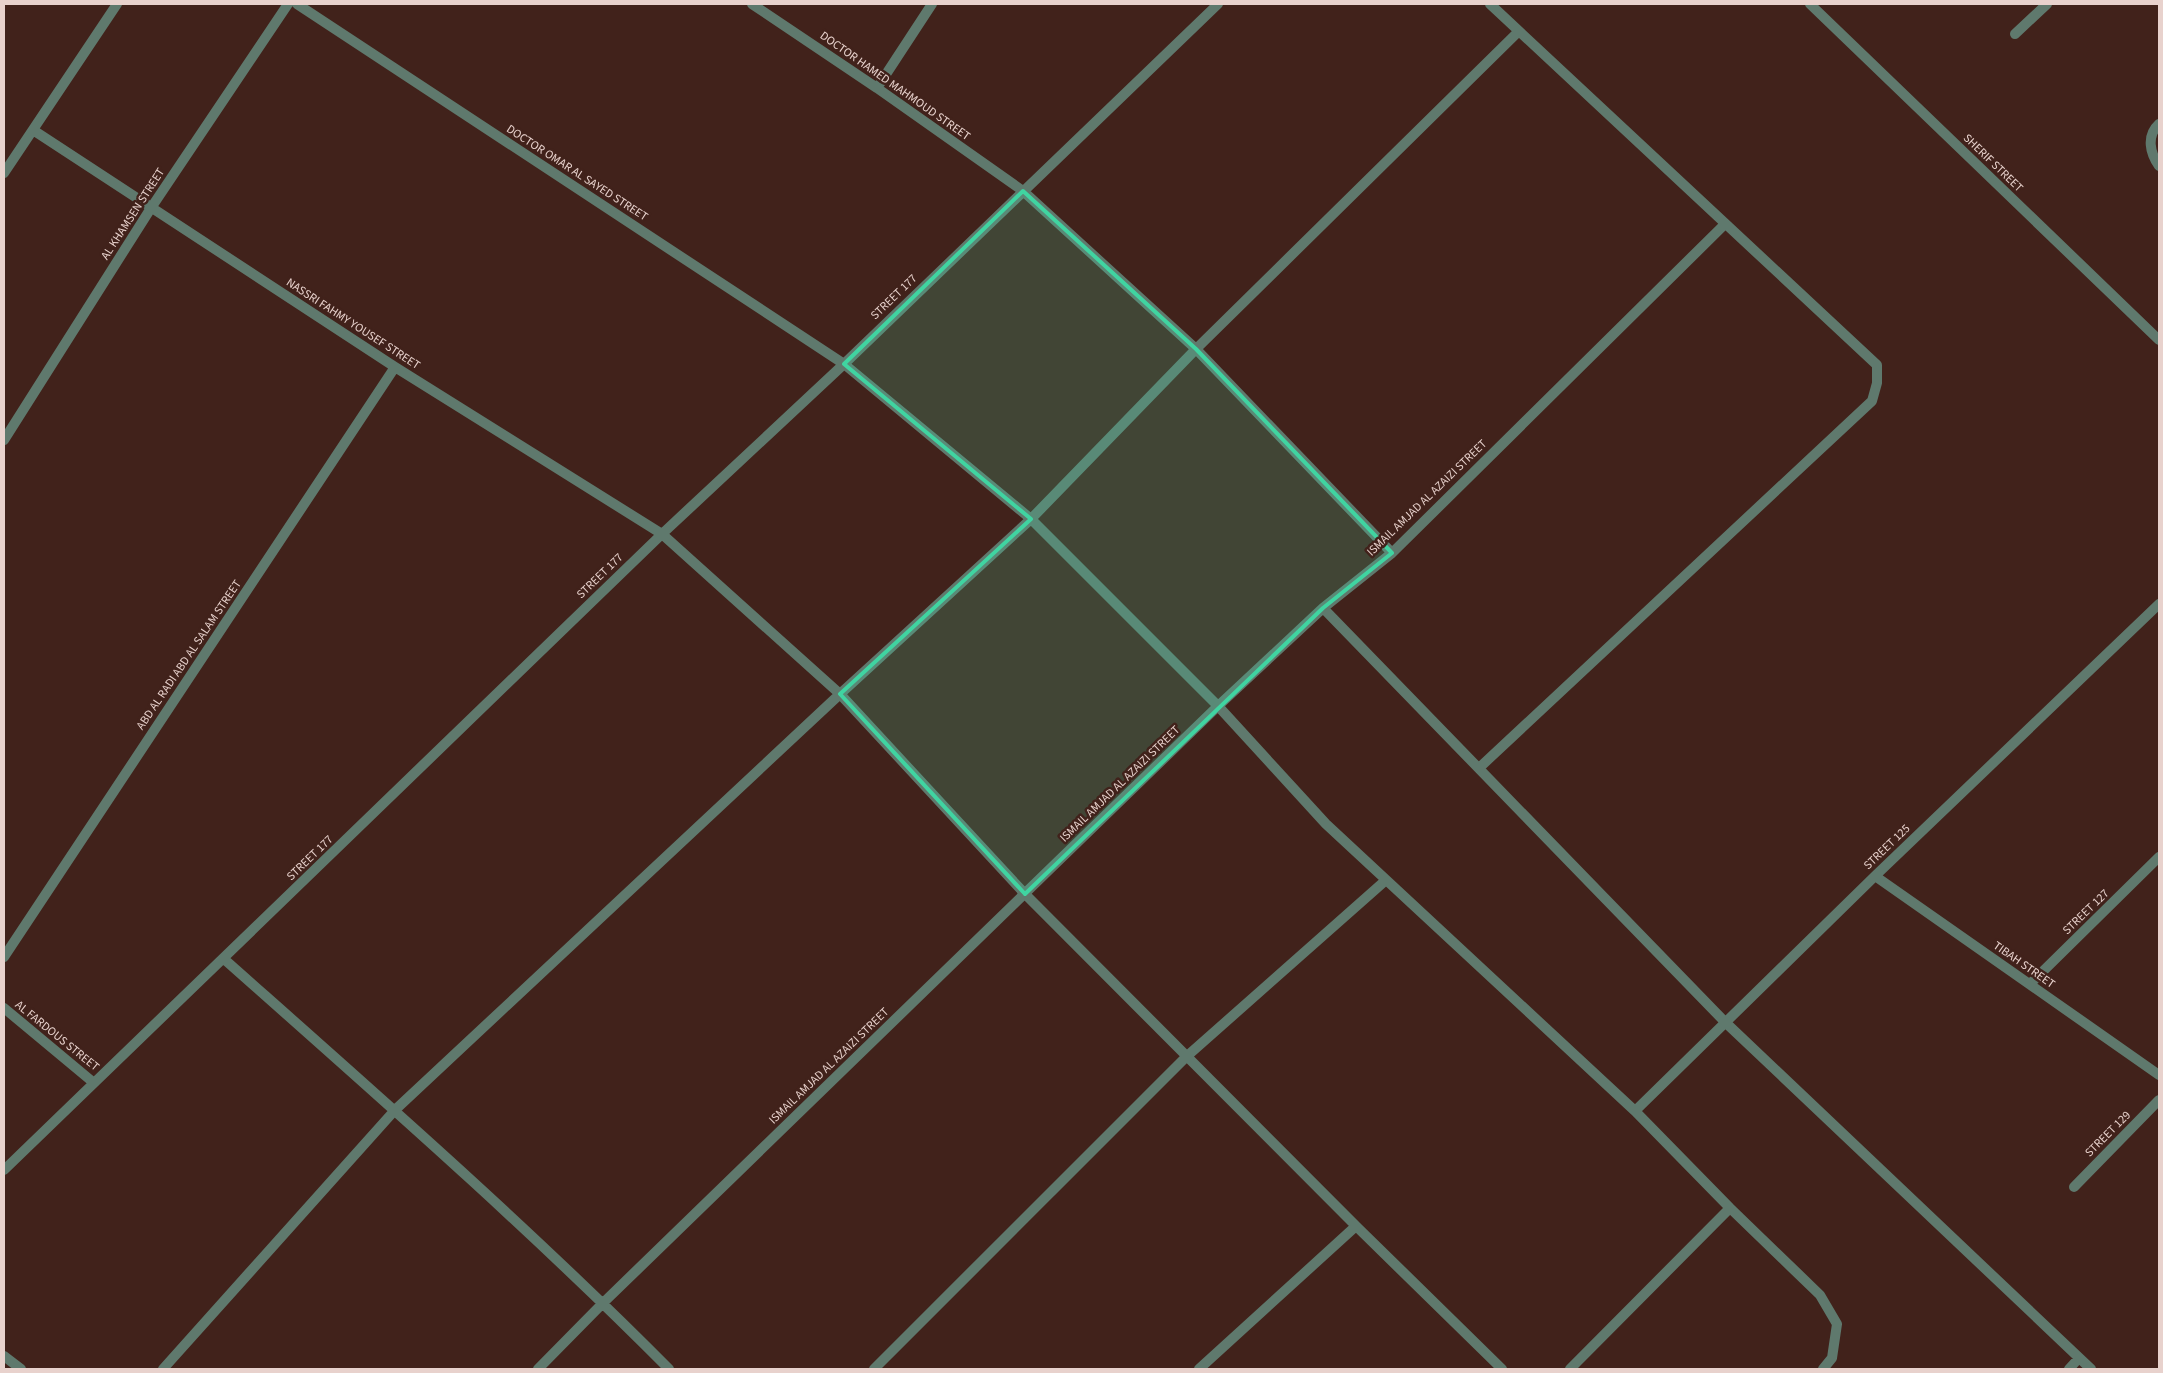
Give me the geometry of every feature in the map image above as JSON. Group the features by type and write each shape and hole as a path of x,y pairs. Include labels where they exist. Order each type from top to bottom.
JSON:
{"street":[{"path":"4,173 117,4"},
{"name":"AL KHAMSEN STREET","path":"4,440 151,208 288,4"},
{"name":"DOCTOR OMAR AL SAYED STREET","path":"297,4 844,364 1031,519 1218,706 1326,824 1635,1111 1730,1208 1820,1295 1837,1324 1832,1358 1823,1369"},
{"name":"DOCTOR HAMED MAHMOUD STREET","path":"752,4 1023,191 1196,350 1392,553"},
{"path":"876,88 932,4"},
{"name":"STREET 177","path":"4,1170 662,534 844,364 1218,4"},
{"path":"1479,768 1872,401 1877,383 1878,365 1490,4"},
{"name":"SHERIF STREET","path":"1812,4 2159,340"},
{"path":"2015,34 2046,4"},
{"path":"163,1369 395,1110 840,694 1031,519 1196,350 1518,32"},
{"path":"2158,125 2150,141 2152,156 2159,166"},
{"name":"NASSRI FAHMY YOUSEF STREET","path":"33,130 395,366 662,534 840,694 1025,894 1186,1057 1502,1369"},
{"name":"ISMAIL AMJAD AL AZAIZI STREET","path":"538,1369 603,1303 1218,706 1323,608 1392,553 1725,224"},
{"name":"ABD AL RADI ABD AL SALAM STREET","path":"4,957 395,366"},
{"name":"STREET 125","path":"1635,1111 1875,876 2159,604"},
{"path":"1323,608 1725,1022 2091,1369"},
{"name":"STREET 127","path":"2030,984 2159,857"},
{"name":"TIBAH STREET","path":"1875,876 2159,1075"},
{"path":"874,1369 1186,1057 1386,880"},
{"path":"224,959 395,1110 603,1303 669,1369"},
{"name":"AL FARDOUS STREET","path":"4,1008 94,1083"},
{"name":"STREET 129","path":"2074,1187 2159,1100"},
{"path":"1570,1369 1730,1208"},
{"path":"1199,1369 1356,1226"},
{"path":"4,1356 21,1369"},
{"path":"2069,1369 2079,1358"}],"highlighted area":[{"path":"1023,191 1196,349 1392,553 1323,608 1025,894 840,694 1031,519 844,364"}]}
